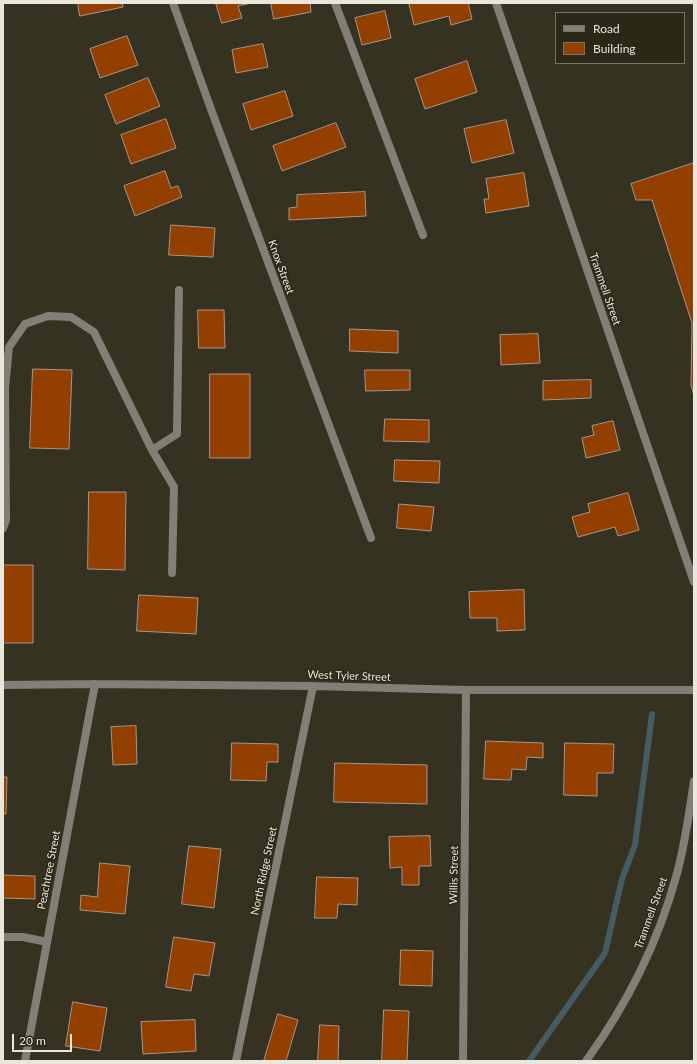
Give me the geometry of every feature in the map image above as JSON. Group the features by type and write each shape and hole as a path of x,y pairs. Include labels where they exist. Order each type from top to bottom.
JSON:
{"street":[{"name":"Knox Street","path":"173,3 215,120 371,538"},
{"path":"335,3 422,235"},
{"name":"Trammell Street","path":"496,3 694,582"},
{"path":"152,450 178,434 179,290"},
{"path":"3,528 6,520 5,388 9,347 25,324 48,316 71,317 94,332 152,450 174,487 172,573"},
{"name":"West Tyler Street","path":"3,685 95,684 313,686 466,690 694,690"},
{"name":"Peachtree Street","path":"25,1061 95,684"},
{"name":"North Ridge Street","path":"236,1061 313,686"},
{"name":"Willis Street","path":"463,1061 466,690"},
{"name":"Trammell Street","path":"586,1061 627,996 654,944 676,876 688,821 694,781"},
{"path":"3,937 23,937 47,942"}],"building":[{"path":"78,3 122,3 123,7 80,16"},
{"path":"216,3 251,3 238,6 242,18 222,23"},
{"path":"271,3 310,3 311,12 274,19"},
{"path":"468,3 472,19 451,25 449,16 414,25 409,4"},
{"path":"385,11 391,38 362,45 355,18"},
{"path":"127,36 138,65 100,78 90,49"},
{"path":"263,44 268,67 236,73 232,50"},
{"path":"467,61 477,92 425,109 415,79"},
{"path":"148,78 160,106 116,124 105,95"},
{"path":"285,91 293,116 251,130 243,104"},
{"path":"166,119 176,148 131,164 121,135"},
{"path":"506,120 514,153 472,163 464,129"},
{"path":"336,123 346,147 282,171 273,146"},
{"path":"694,163 694,396 691,385 692,323 652,200 636,200 631,184"},
{"path":"165,171 171,188 178,186 182,197 135,216 124,186"},
{"path":"524,173 529,206 486,213 484,199 489,199 486,179"},
{"path":"365,192 366,216 289,220 289,208 297,207 297,195"},
{"path":"171,225 215,228 213,257 169,255"},
{"path":"198,310 224,310 225,348 199,348"},
{"path":"350,329 398,331 398,353 350,351"},
{"path":"538,334 540,363 501,365 500,335"},
{"path":"33,369 72,370 69,449 30,448"},
{"path":"365,370 410,370 410,390 366,391"},
{"path":"210,374 250,374 250,458 210,458"},
{"path":"591,380 591,398 543,400 543,381"},
{"path":"385,419 429,420 429,442 384,441"},
{"path":"613,421 620,450 586,458 582,438 594,435 592,426"},
{"path":"395,460 440,461 439,483 394,481"},
{"path":"89,492 126,492 125,570 88,569"},
{"path":"628,493 639,530 618,536 615,527 578,537 572,517 590,512 588,504"},
{"path":"399,504 434,507 431,531 397,528"},
{"path":"4,565 33,565 33,643 3,643"},
{"path":"524,590 525,630 497,631 497,618 470,618 469,592"},
{"path":"139,595 198,598 196,634 137,631"},
{"path":"136,726 137,764 113,765 111,727"},
{"path":"486,741 543,743 543,758 527,757 526,770 512,769 511,780 484,779"},
{"path":"232,743 278,744 278,762 267,762 266,781 231,780"},
{"path":"565,743 614,744 613,773 597,773 597,796 564,795"},
{"path":"335,763 427,765 427,804 334,802"},
{"path":"3,777 7,777 6,814 3,814"},
{"path":"430,836 431,866 419,866 419,885 402,885 402,867 390,868 389,837"},
{"path":"189,846 221,849 214,908 182,904"},
{"path":"100,863 130,866 125,914 80,910 81,895 97,897"},
{"path":"3,875 35,876 35,899 3,898"},
{"path":"317,877 358,878 357,905 338,904 337,918 315,918"},
{"path":"174,937 215,943 209,976 194,974 191,991 166,987"},
{"path":"401,950 433,951 432,986 400,985"},
{"path":"73,1002 107,1008 100,1051 66,1046"},
{"path":"384,1010 409,1011 407,1061 382,1061"},
{"path":"278,1014 298,1020 286,1061 264,1061"},
{"path":"195,1020 196,1051 143,1054 141,1022"},
{"path":"320,1025 339,1026 338,1061 318,1061"}],"waterway":[{"path":"529,1061 605,953 622,879 635,845 652,714"}]}
